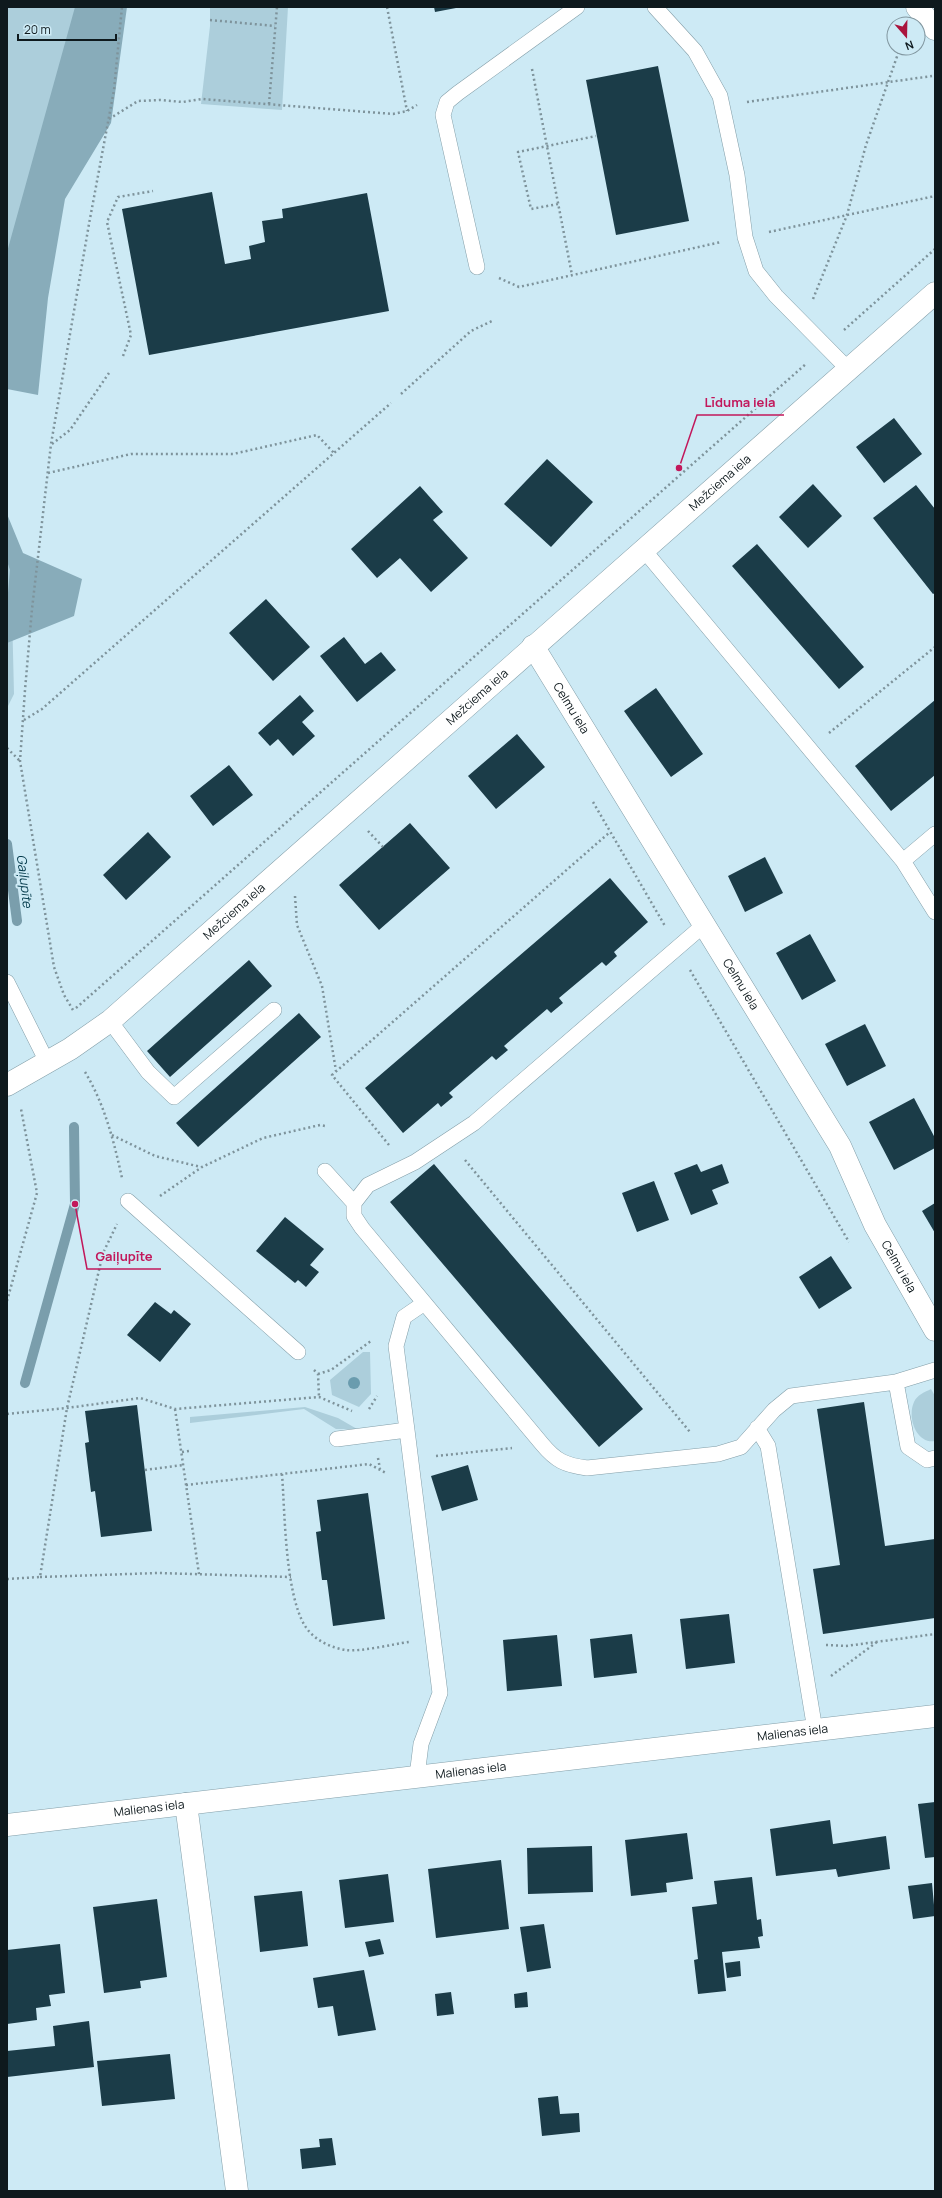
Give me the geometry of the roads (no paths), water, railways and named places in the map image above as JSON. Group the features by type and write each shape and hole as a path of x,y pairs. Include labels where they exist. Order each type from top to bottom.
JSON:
{"street":[{"path":"917,7 935,29"},
{"name":"Mežciema iela","path":"7,1085 110,1021 533,646 935,293"},
{"name":"Celmu iela","path":"533,646 840,1146 875,1225 935,1330"},
{"name":"Malienas iela","path":"7,1825 935,1716"},
{"path":"186,1804 237,2191"}],"lane":[{"path":"477,267 442,116 447,102 577,7"},
{"path":"655,7 695,51 720,96 737,175 745,237 756,271 776,296 848,369"},
{"path":"643,549 903,860 935,912"},
{"path":"903,860 935,834"},
{"path":"705,924 474,1123 415,1162 368,1186 354,1203 354,1216 423,1304 542,1444 549,1452 566,1465 587,1468 718,1454 741,1447 774,1410 791,1396 896,1382 935,1370"},
{"path":"7,982 46,1062"},
{"path":"110,1021 148,1072 174,1096 274,1010"},
{"path":"325,1171 354,1203"},
{"path":"132,1205 298,1352"},
{"path":"417,1776 421,1744 440,1694 396,1346 404,1317 423,1304"},
{"path":"896,1382 908,1447 927,1460 935,1458"},
{"path":"757,1428 768,1446 814,1730"},
{"path":"337,1438 407,1430"}],"waterway":[{"name":"Gaiļupīte","path":"7,844 17,921"},
{"name":"Gaiļupīte","path":"25,1383 75,1204 74,1127"}],"place":[{"name":"Līduma iela","path":"679,468"},
{"name":"Gaiļupīte","path":"75,1204"}]}
